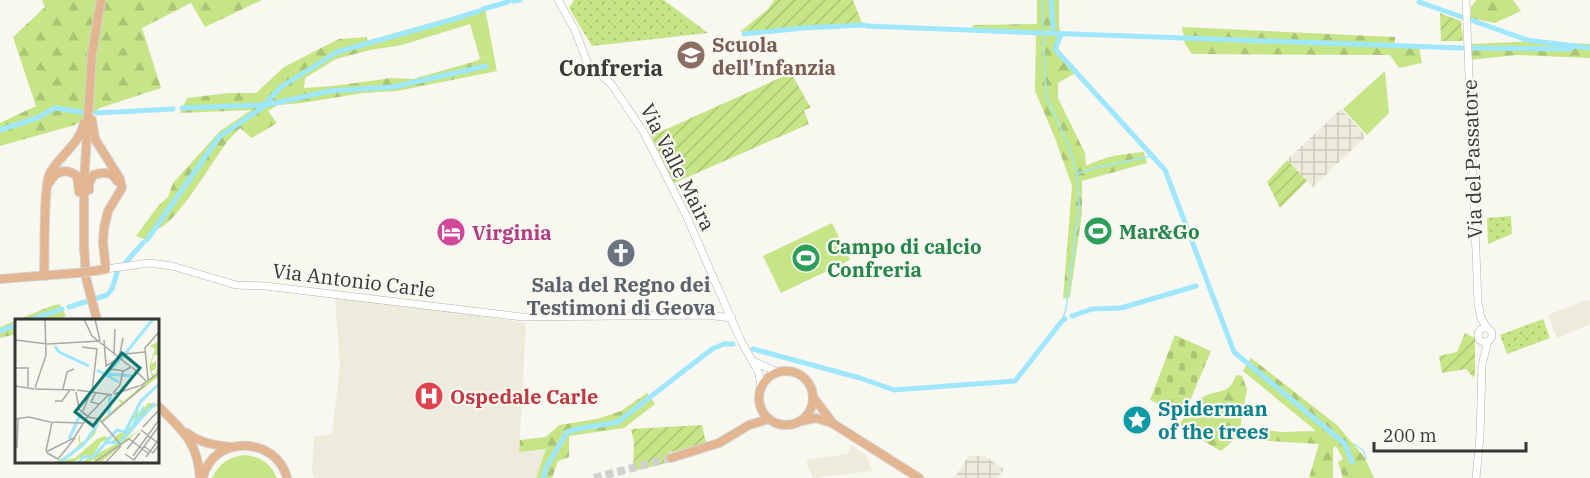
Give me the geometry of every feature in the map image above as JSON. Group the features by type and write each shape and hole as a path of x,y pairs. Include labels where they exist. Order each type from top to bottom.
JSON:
{"main road":[{"path":"96,319 86,278 83,246 84,182 92,54 101,0"},
{"path":"44,276 50,174 82,132 88,66 92,54"},
{"path":"92,54 95,66 92,128 95,139 120,179 122,188 108,211 104,228 106,269"},
{"path":"48,188 53,176 63,170 70,171 77,176 80,184 79,227 83,246"},
{"path":"83,246 87,227 89,184 93,175 102,172 116,178 118,194"},
{"name":"Via Antonio Carle","path":"0,279 106,269"},
{"path":"749,424 760,405 761,387 765,381 777,372 790,371 802,376 811,387 813,397 812,406 800,421"},
{"path":"813,397 832,423"},
{"path":"760,405 769,418 786,425 816,418 832,423 919,478"},
{"path":"159,407 193,445 202,478"},
{"path":"671,458 719,443 749,424 769,418"},
{"path":"173,422 198,440 211,444 261,448 272,454 287,477"},
{"path":"202,478 210,462 219,453 231,447"}],"street":[{"name":"Via Valle Maira","path":"558,0 575,30 587,62 612,85 635,118 686,214 728,310 759,373 761,387"},
{"name":"Via del Passatore","path":"1466,0 1478,303 1483,329"},
{"name":"Via Antonio Carle","path":"106,269 149,263 172,266 236,285 265,286 522,317 706,315 732,318"},
{"name":"Via Antonio Carle","path":"706,315 728,310"},
{"path":"1476,478 1484,341 1492,333 1483,329 1478,337 1484,341"},
{"path":"753,360 777,372"}],"shaded area":[{"path":"1341,109 1366,136 1313,187 1287,160"},
{"name":"Ospedale Carle","path":"335,298 458,312 526,323 519,452 547,449 536,478 314,478 312,472 314,437 332,434 340,365"},
{"path":"1586,300 1590,301 1590,324 1557,338 1548,315"},
{"path":"851,445 867,456 872,471 813,478 806,460 848,454"},
{"path":"969,456 984,456 1004,469 997,478 954,478"}],"green space":[{"path":"42,0 262,0 205,27 191,3 142,28 161,88 100,108 75,125 0,146 0,123 36,106 13,37 45,7"},
{"path":"574,0 664,0 708,33 592,46 569,8"},
{"path":"774,0 853,0 862,23 740,32 768,9"},
{"path":"1037,0 1059,0 1059,27 1062,36 1058,50 1079,71 1058,83 1058,98 1085,153 1086,166 1114,156 1144,152 1147,163 1082,181 1082,213 1070,297 1063,299 1072,186 1035,91 1036,35 972,32 973,25 1037,24"},
{"path":"1476,0 1513,0 1521,11 1495,23 1471,18 1471,7"},
{"path":"485,8 495,61 486,56 480,59 470,24 402,45 395,33"},
{"path":"1440,13 1461,21 1463,41 1441,41"},
{"path":"1182,27 1395,37 1395,47 1419,47 1422,63 1399,68 1390,55 1192,54 1185,44"},
{"path":"395,33 402,45 336,59 305,78 304,88 392,78 413,79 486,56 495,61 497,71 397,91 363,93 278,105 268,111 277,123 252,138 240,128 227,142 174,217 157,229 149,241 136,236 158,206 168,197 173,183 220,131 251,110 180,113 187,98 229,93 256,93 284,67 339,39 367,37 367,41"},
{"path":"1536,41 1590,44 1590,58 1517,55 1469,60 1468,44"},
{"path":"1385,71 1389,113 1367,135 1343,109"},
{"path":"791,73 811,108 804,110 809,124 674,183 651,136"},
{"path":"1287,160 1307,181 1280,208 1267,182"},
{"path":"1511,216 1512,234 1488,244 1487,218"},
{"name":"Campo di calcio Confreria","path":"832,223 850,260 781,293 763,256"},
{"path":"60,304 66,316 60,319 19,319"},
{"path":"1543,319 1550,338 1507,354 1500,335"},
{"path":"15,320 15,334 0,338 0,327"},
{"path":"1465,333 1475,338 1475,376 1473,377 1466,369 1442,373 1439,356 1457,352"},
{"path":"1175,335 1211,351 1184,415 1150,400"},
{"path":"1251,358 1337,425 1365,458 1374,478 1343,478 1338,462 1343,459 1336,446 1333,448 1333,478 1309,478 1319,444 1235,439 1221,451 1179,427 1194,404 1207,395 1228,388 1236,375 1242,376 1247,389 1240,428 1282,432 1316,431 1243,371"},
{"path":"647,393 655,404 624,428 569,436 569,457 558,461 552,478 536,478 546,449 519,452 520,440 546,437 559,425 597,419 621,411"},
{"path":"702,425 706,443 668,453 670,462 633,471 634,443 631,429"},
{"path":"245,455 256,457 264,462 277,478 212,478 225,462"}],"waterway":[{"path":"513,1 520,0"},
{"path":"1042,0 1046,96 1069,146 1077,174 1079,205 1066,309 1062,321"},
{"path":"1051,0 1053,28"},
{"path":"483,9 508,2"},
{"path":"1419,2 1462,17"},
{"path":"182,108 264,105 281,87 337,52 479,11"},
{"path":"1468,19 1527,40 1590,48"},
{"path":"744,34 864,25"},
{"path":"867,26 1040,33"},
{"path":"1046,33 1462,48"},
{"path":"1061,34 1055,49 1165,170 1234,352 1345,444 1352,462"},
{"path":"1470,48 1571,49"},
{"path":"147,240 219,137 266,105 330,91 393,87 486,66"},
{"path":"0,130 37,118 55,108 81,112"},
{"path":"117,112 173,109"},
{"path":"96,113 114,112"},
{"path":"1077,174 1094,168 1152,156"},
{"path":"125,263 143,243"},
{"path":"69,307 107,295 112,289 117,273"},
{"path":"1072,316 1092,309 1121,308 1196,286"},
{"path":"32,319 62,309"},
{"path":"753,349 860,378 894,390 1015,381 1065,319"},
{"path":"0,331 15,325"},
{"path":"543,478 547,466 567,432 618,422 712,349 724,344 733,344"},
{"path":"1354,444 1363,450 1366,458"}],"tunnel":[{"path":"594,478 671,458"}],"place":[{"name":"Scuola dell'Infanzia","path":"691,55"},
{"name":"Mar&Go","path":"1098,231"},
{"name":"Virginia","path":"451,232"},
{"name":"Sala del Regno dei Testimoni di Geova","path":"621,253"},
{"name":"Campo di calcio Confreria","path":"806,258"},
{"name":"Ospedale Carle","path":"429,396"},
{"name":"Spiderman of the trees","path":"1137,420"}],"district":[{"name":"Confreria","path":"611,67"}]}
